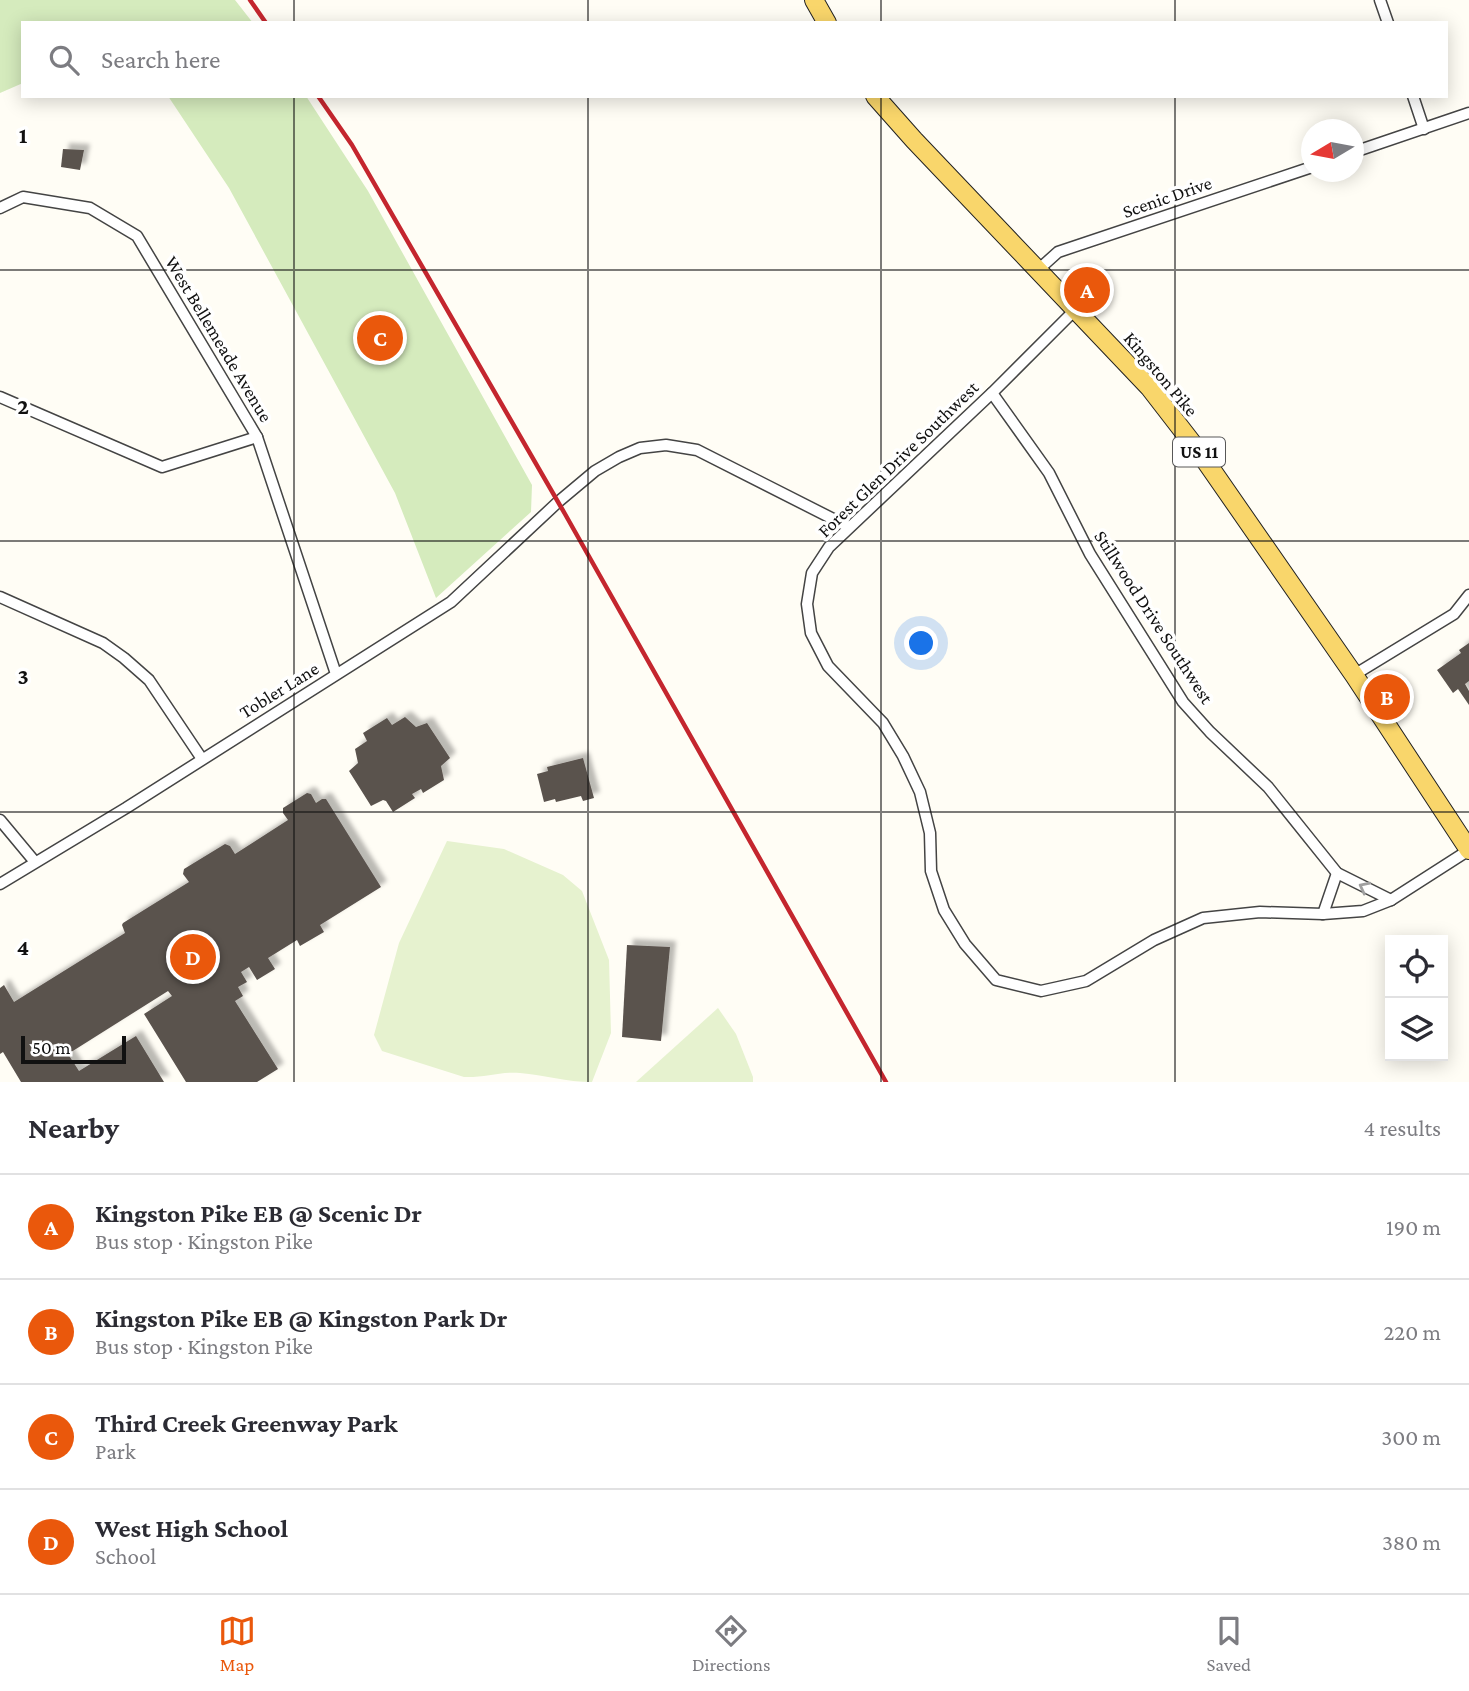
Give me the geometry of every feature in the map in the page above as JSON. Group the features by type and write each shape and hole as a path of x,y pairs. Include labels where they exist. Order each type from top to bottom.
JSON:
{"main road":[{"path":"814,0 826,21"},
{"name":"Kingston Pike","path":"877,98 1149,387 1200,453 1354,675 1469,850"}],"street":[{"path":"1380,0 1387,21"},
{"path":"1414,98 1424,129"},
{"path":"1364,148 1469,113"},
{"name":"Scenic Drive","path":"1038,270 1058,252 1301,170"},
{"name":"West Bellemeade Avenue","path":"0,208 23,197 90,208 137,236 257,437 336,674"},
{"name":"Forest Glen Drive Southwest","path":"1076,309 992,393 849,527 829,547 812,573 807,604 811,633 828,666 883,723 903,756 920,792 930,833 931,871 944,910 965,944 996,980 1041,991 1086,981 1154,940 1203,918 1260,912 1323,914 1363,911 1391,900 1469,850"},
{"name":"Stillwood Drive Southwest","path":"992,393 1049,473 1090,554 1183,702 1210,732 1268,787 1337,873 1391,900"},
{"path":"0,397 162,467 257,437"},
{"name":"Tobler Lane","path":"0,884 126,808 451,602 595,471 640,448 666,445 697,450 849,527"},
{"path":"1354,675 1454,614 1469,595"},
{"path":"0,597 103,643 124,658 149,680 202,759"},
{"path":"0,820 35,862"},
{"path":"1323,914 1337,873"}],"green space":[{"path":"0,0 235,0 251,21 21,21 21,84 0,93"},
{"path":"169,98 307,98 368,191 532,485 531,512 436,598 395,493 229,188"},
{"path":"447,841 504,849 563,875 582,891 609,960 611,1033 592,1082 513,1073 464,1077 382,1051 374,1035 399,943"},
{"path":"718,1008 736,1034 753,1082 636,1082"}],"building":[{"path":"63,149 84,150 80,170 61,167"},
{"path":"1469,643 1469,681 1465,684 1469,691 1469,705 1458,689 1453,693 1437,670 1461,653 1459,650"},
{"path":"405,717 416,727 427,723 450,758 441,766 444,780 423,793 421,789 412,794 415,798 393,812 383,800 371,806 349,771 358,763 355,749 367,741 363,733 387,718 392,725"},
{"path":"583,758 594,798 583,801 581,796 544,802 537,774 548,771 547,767"},
{"path":"307,793 311,794 316,803 326,799 381,887 320,925 324,932 300,946 297,940 268,958 275,969 257,980 249,967 241,972 247,982 238,987 243,996 235,1001 278,1069 257,1082 186,1082 144,1014 172,996 168,991 68,1054 79,1071 136,1036 164,1082 21,1082 3,1052 0,1054 0,988 4,985 14,1002 125,933 123,923 189,882 183,874 184,869 225,844 230,846 235,854 288,820 283,808"},
{"path":"627,945 670,947 661,1041 622,1037"}],"railway":[{"path":"250,0 265,21"},
{"path":"319,98 352,145 565,514 886,1082"}],"place":[{"name":"Kingston Pike EB @ Scenic Dr","path":"1087,290"},
{"name":"Third Creek Greenway Park","path":"380,338"},
{"name":"Kingston Pike EB @ Kingston Park Dr","path":"1387,697"},
{"name":"West High School","path":"193,957"}]}
